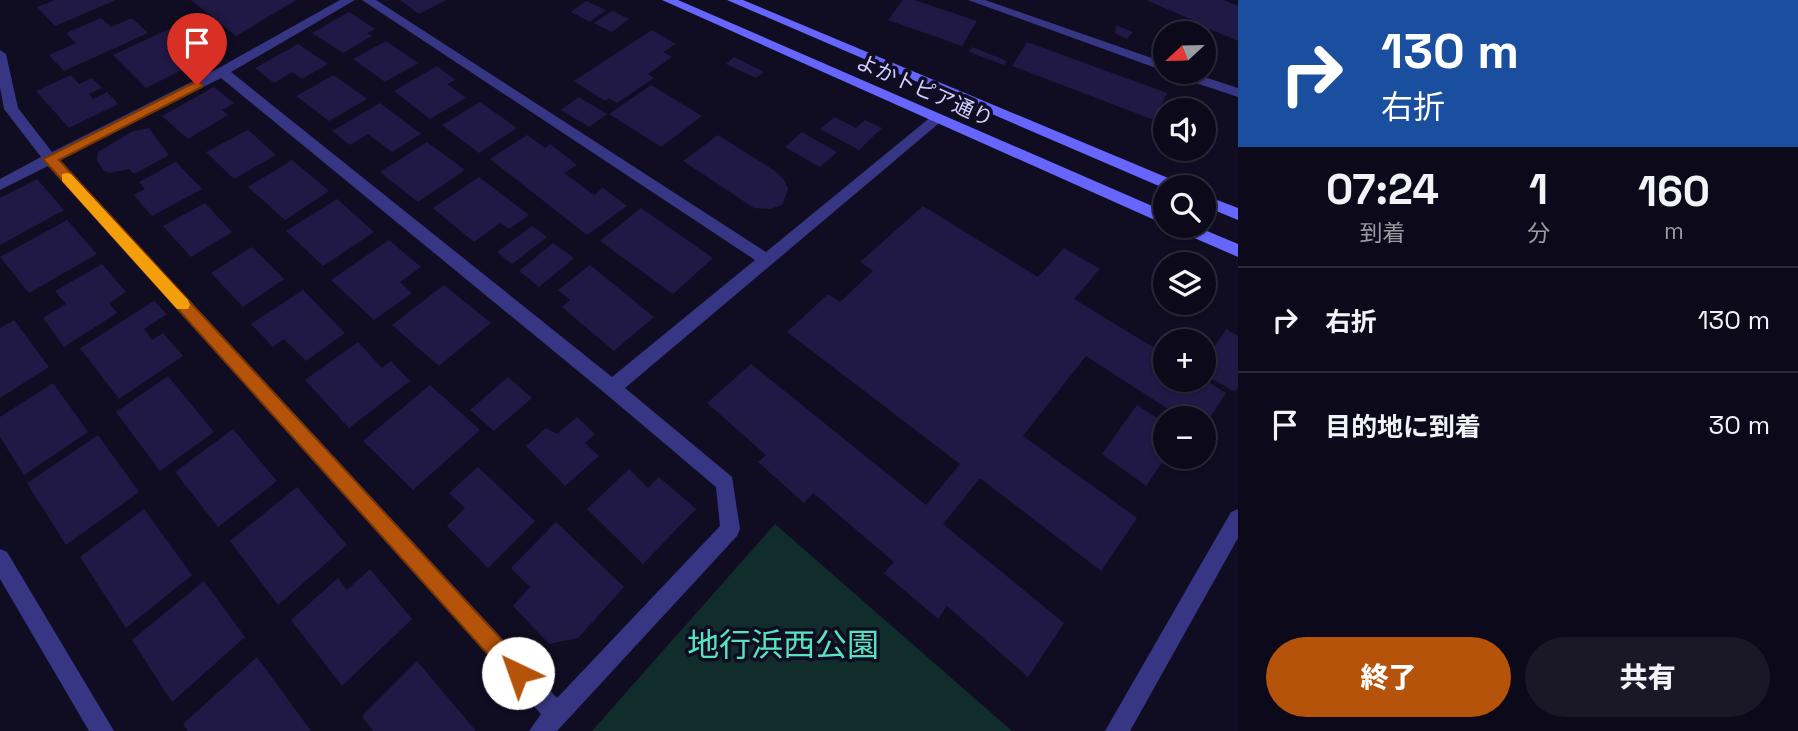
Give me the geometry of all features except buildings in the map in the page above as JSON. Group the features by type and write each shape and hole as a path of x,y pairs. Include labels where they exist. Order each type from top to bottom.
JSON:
{"street":[{"path":"0,185 222,72 349,0"},
{"path":"368,0 765,259"},
{"name":"よかトピア通り","path":"667,0 1153,213"},
{"name":"よかトピア通り","path":"733,0 1153,178"},
{"path":"974,0 1153,63"},
{"path":"0,54 11,108 50,159 556,714"},
{"path":"222,72 725,483 730,530 541,731"},
{"path":"1212,84 1238,93"},
{"path":"612,388 937,119"},
{"path":"1216,205 1238,214"},
{"path":"1208,238 1238,251"},
{"path":"1117,731 1238,519"},
{"path":"0,559 102,731"}],"green space":[{"name":"地行浜西公園","path":"775,524 1012,731 592,731"}],"slow traffic":[{"path":"67,177 183,305"}],"route":[{"path":"197,85 50,159 518,673"}]}
